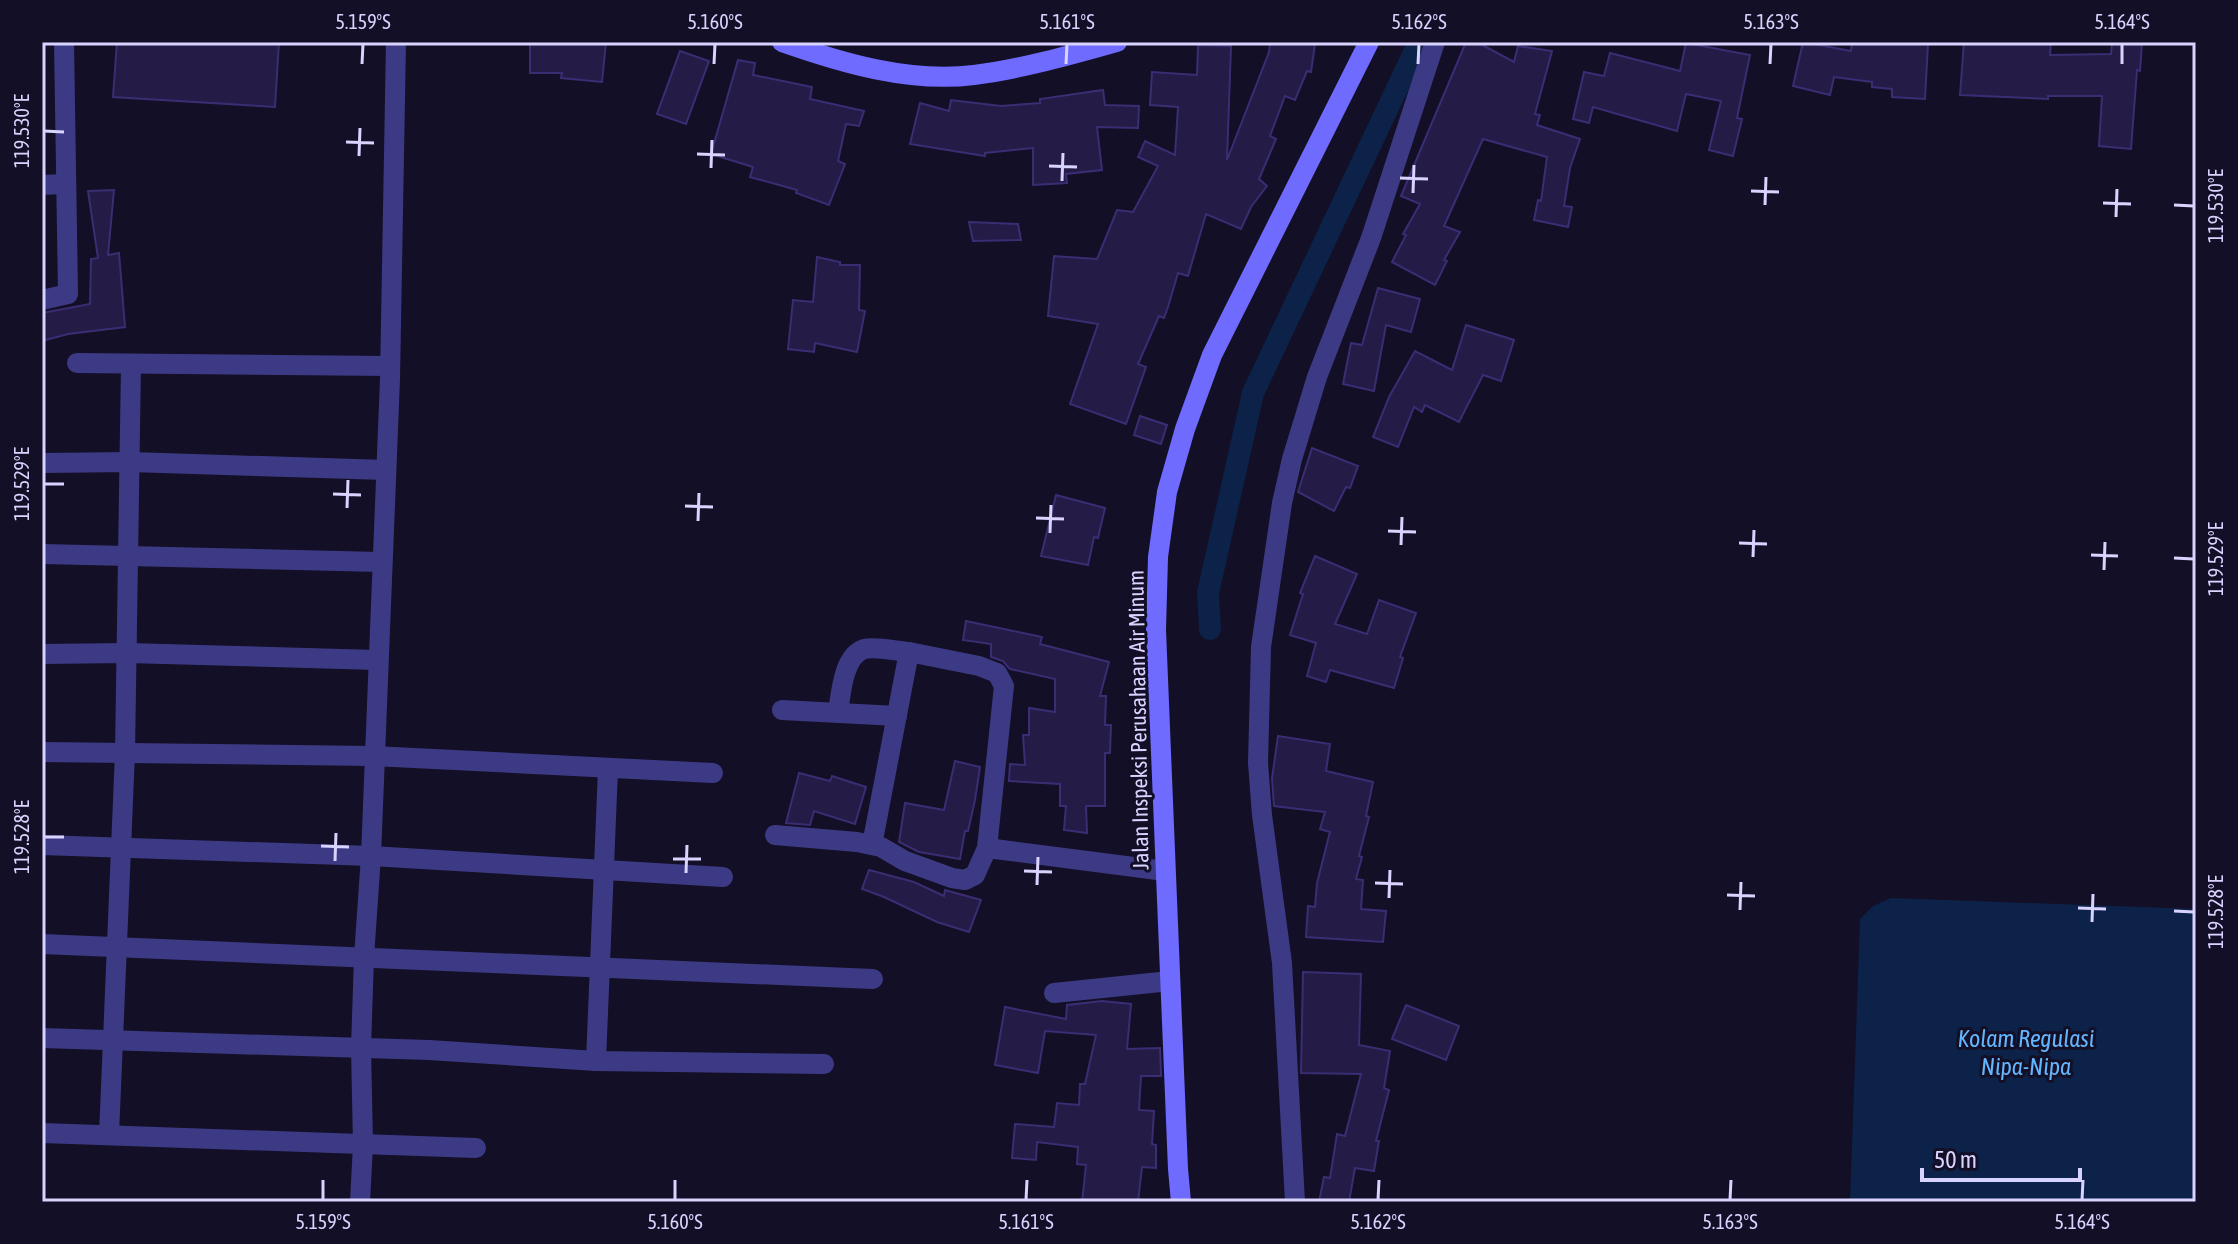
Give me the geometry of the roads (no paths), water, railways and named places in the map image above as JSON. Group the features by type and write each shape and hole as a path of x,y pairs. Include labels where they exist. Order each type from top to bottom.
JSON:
{"street":[{"path":"42,300 68,294 64,42"},
{"path":"360,1202 364,957 371,856 390,366 396,42"},
{"path":"782,42 841,62 943,76 996,71 1117,42"},
{"name":"Jalan Inspeksi Perusahaan Air Minum","path":"1181,1202 1156,630 1158,557 1167,492 1185,429 1212,355 1369,42"},
{"path":"1295,1202 1282,963 1258,763 1261,647 1292,459 1317,377 1371,238 1435,42"},
{"path":"42,185 64,184"},
{"path":"77,363 390,366"},
{"path":"109,1135 125,753 131,364"},
{"path":"42,463 130,462 386,470"},
{"path":"42,554 381,562"},
{"path":"775,835 872,845 952,878 965,880 975,875 987,848 1004,686 1000,677 979,666 909,652 867,648 852,660 838,712"},
{"path":"872,845 909,652"},
{"path":"42,654 127,653 377,660"},
{"path":"782,710 897,716"},
{"path":"42,752 373,756 713,773"},
{"path":"596,1061 608,769"},
{"path":"42,845 371,856 723,877"},
{"path":"987,848 1165,871"},
{"path":"42,944 873,979"},
{"path":"1054,993 1170,981"},
{"path":"42,1038 361,1048 596,1061 824,1064"},
{"path":"42,1133 476,1148"}],"water":[{"name":"Kolam Regulasi Nipa-Nipa","path":"1891,898 2196,909 2196,1202 1850,1202 1860,919 1873,906"}],"waterway":[{"path":"1210,629 1208,593 1253,393 1419,42"}]}
